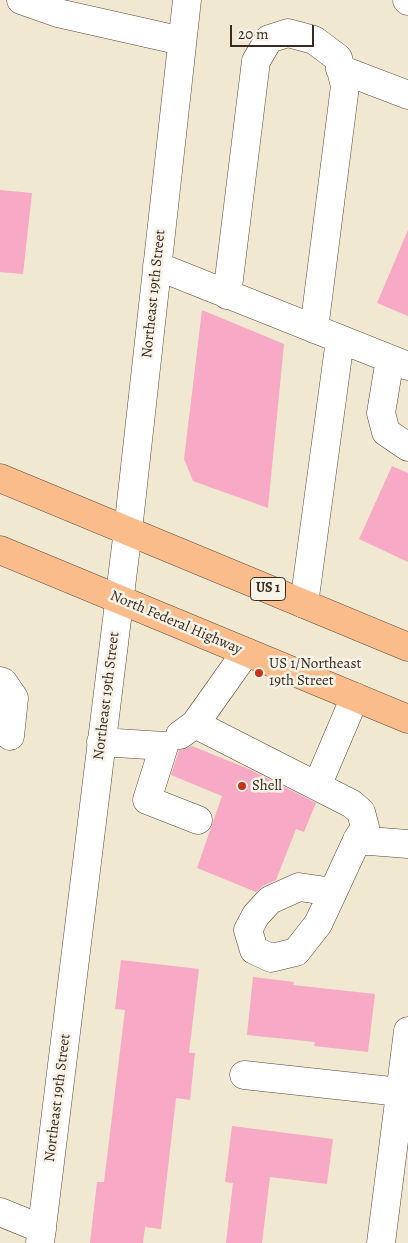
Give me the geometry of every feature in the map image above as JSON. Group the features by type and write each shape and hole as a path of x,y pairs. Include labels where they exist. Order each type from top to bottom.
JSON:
{"main road":[{"name":"US 1","path":"0,478 408,647"},
{"name":"North Federal Highway","path":"0,550 408,719"}],"street":[{"path":"21,0 58,13 182,41"},
{"name":"Northeast 19th Street","path":"41,1236 128,530 187,0"},
{"path":"227,295 256,61 269,39 288,33 314,40 338,58 345,86 314,329"},
{"path":"340,69 408,95"},
{"path":"157,266 399,363 380,414 386,432 408,447"},
{"path":"304,604 340,340"},
{"path":"198,820 147,800 164,746 195,724 246,652"},
{"path":"0,681 3,682 14,698 10,736"},
{"path":"317,786 355,697"},
{"path":"195,724 352,804 360,812 365,828 356,840 333,892"},
{"path":"101,742 164,746"},
{"path":"356,840 408,844"},
{"path":"381,1243 399,1183 408,1031"},
{"path":"244,1075 404,1076"},
{"path":"0,1212 41,1236"}],"building":[{"path":"0,190 32,193 23,274 0,272"},
{"path":"408,230 408,316 377,303"},
{"path":"202,310 284,344 268,508 193,481 184,459"},
{"path":"392,466 408,473 408,562 359,539"},
{"path":"192,746 251,770 316,803 304,832 296,829 276,880 263,886 256,892 197,868 222,796 171,775 179,750"},
{"path":"121,960 199,969 189,1053 195,1053 190,1100 176,1098 161,1229 145,1227 143,1243 90,1243 97,1182 104,1182 125,1010 115,1009"},
{"path":"253,977 294,982 293,985 375,994 368,1052 314,1046 315,1042 247,1035"},
{"path":"232,1126 333,1139 327,1184 270,1177 262,1243 226,1243 233,1183 225,1182"}],"place":[{"name":"US 1/Northeast 19th Street","path":"259,673"},
{"name":"Shell","path":"242,786"}]}
